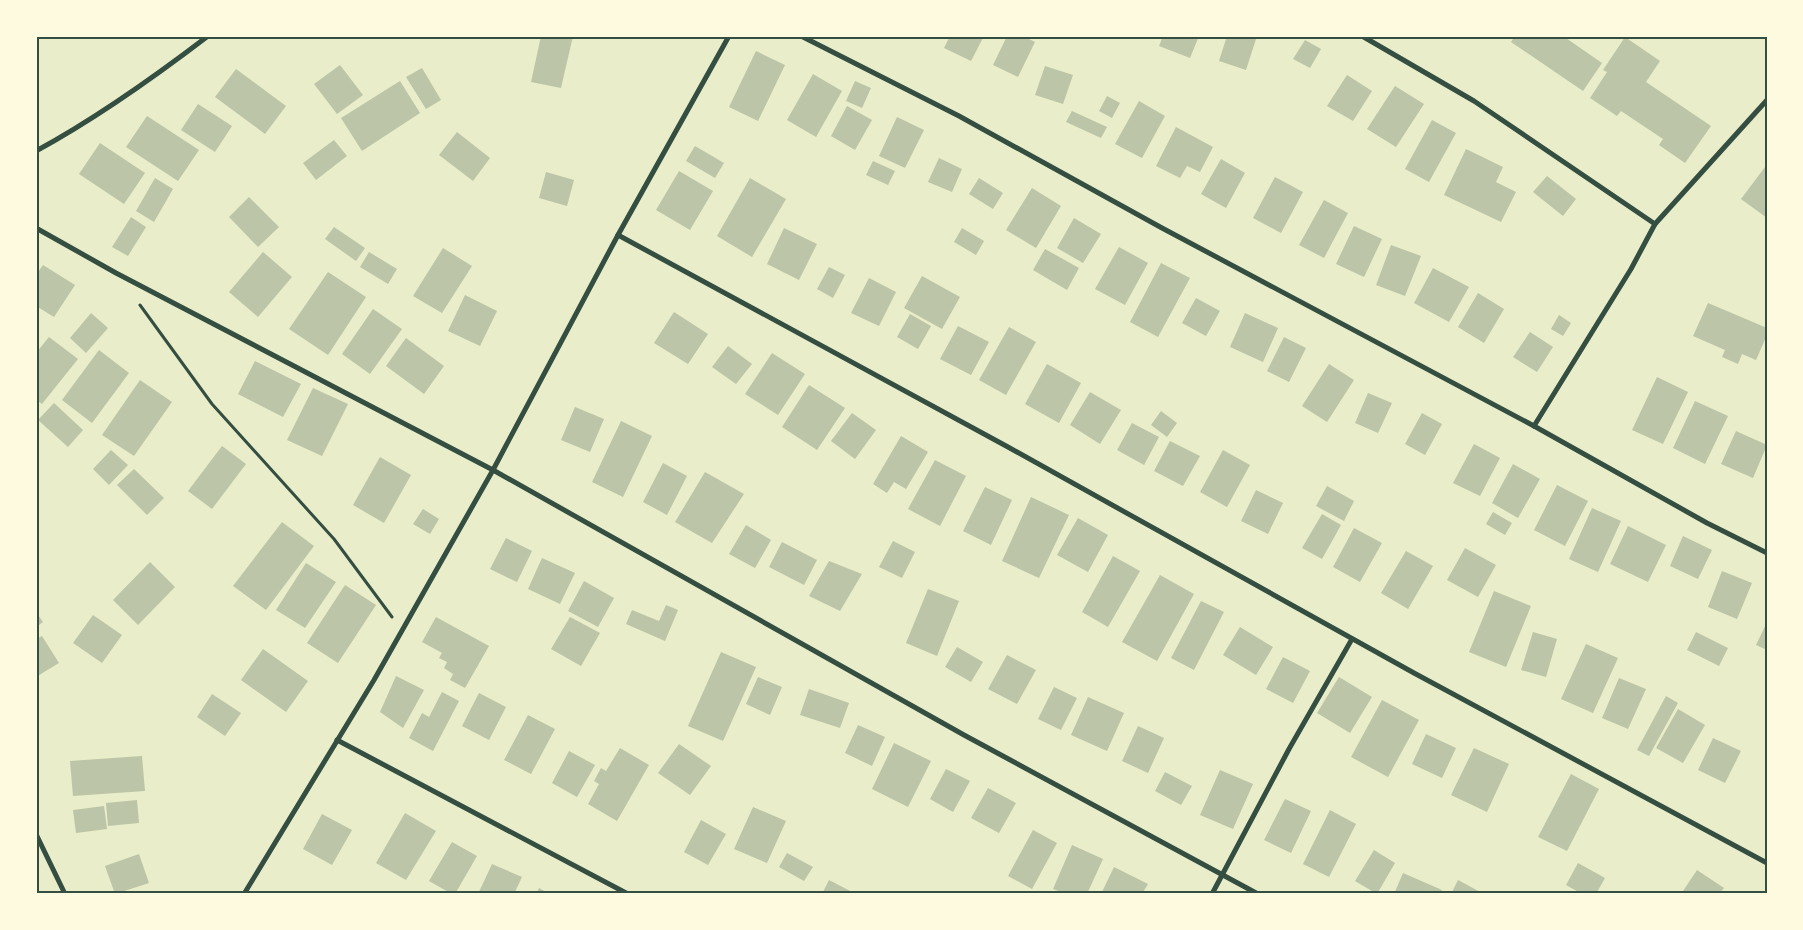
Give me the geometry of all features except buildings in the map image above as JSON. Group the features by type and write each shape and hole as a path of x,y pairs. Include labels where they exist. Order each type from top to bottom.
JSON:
{"street":[{"path":"36,152 68,134 123,98 208,36"},
{"path":"244,894 374,680 493,470 618,235 729,36"},
{"path":"801,36 959,116 1196,246 1534,426 1707,523 1767,553"},
{"path":"1362,36 1474,100 1655,224"},
{"path":"1534,426 1631,269 1655,224 1767,100"},
{"path":"36,228 125,277 493,470 964,735 1258,894"},
{"path":"618,235 1008,447 1352,639 1767,863"},
{"path":"1212,894 1352,639"},
{"path":"337,740 628,894"},
{"path":"36,834 65,894"}],"path":[{"path":"139,304 212,404 334,539 402,629"}]}
